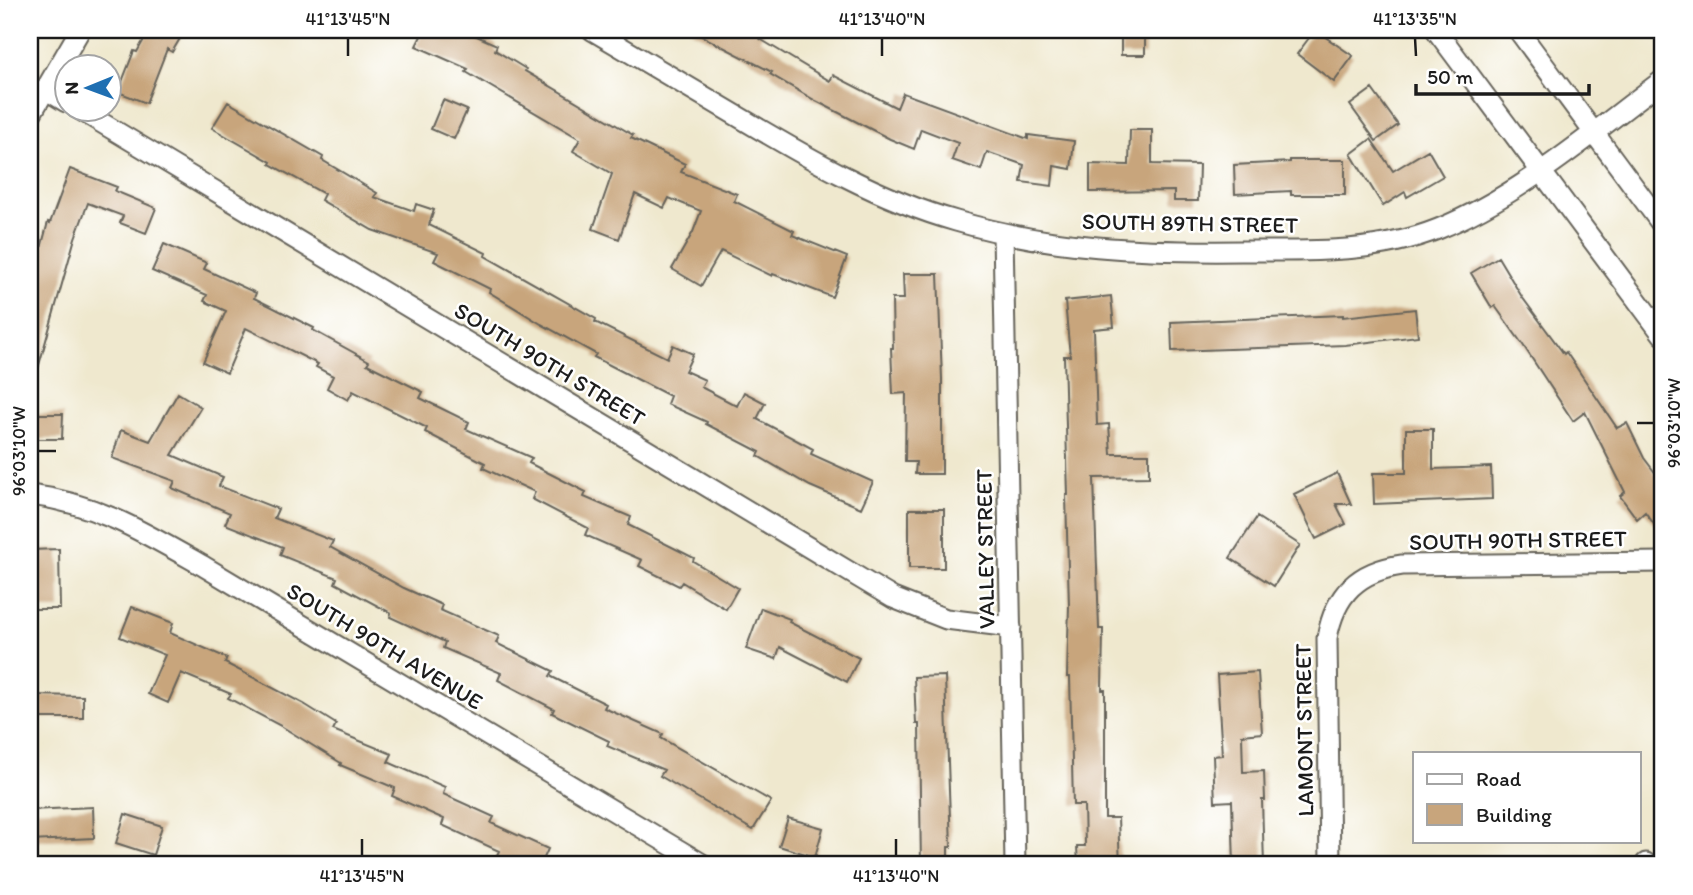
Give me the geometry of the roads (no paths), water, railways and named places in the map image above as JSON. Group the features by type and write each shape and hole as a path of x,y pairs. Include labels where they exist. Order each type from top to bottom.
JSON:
{"street":[{"path":"30,116 80,30"},
{"name":"SOUTH 89TH STREET","path":"592,30 801,154 860,184 920,209 1003,233 1075,246 1144,252 1326,251 1367,248 1415,237 1449,224 1520,187 1663,80"},
{"path":"1436,30 1663,335"},
{"path":"1518,30 1663,226"},
{"path":"45,89 52,93"},
{"name":"SOUTH 90TH STREET","path":"100,122 892,597 946,619 1011,627"},
{"name":"VALLEY STREET","path":"1003,233 1014,865"},
{"name":"SOUTH 90TH AVENUE","path":"30,495 84,506 122,520 704,865"},
{"name":"SOUTH 90TH STREET","path":"1373,571 1402,565 1663,562"},
{"name":"LAMONT STREET","path":"1330,865 1327,638 1330,622 1344,594 1358,580 1373,571"}]}
